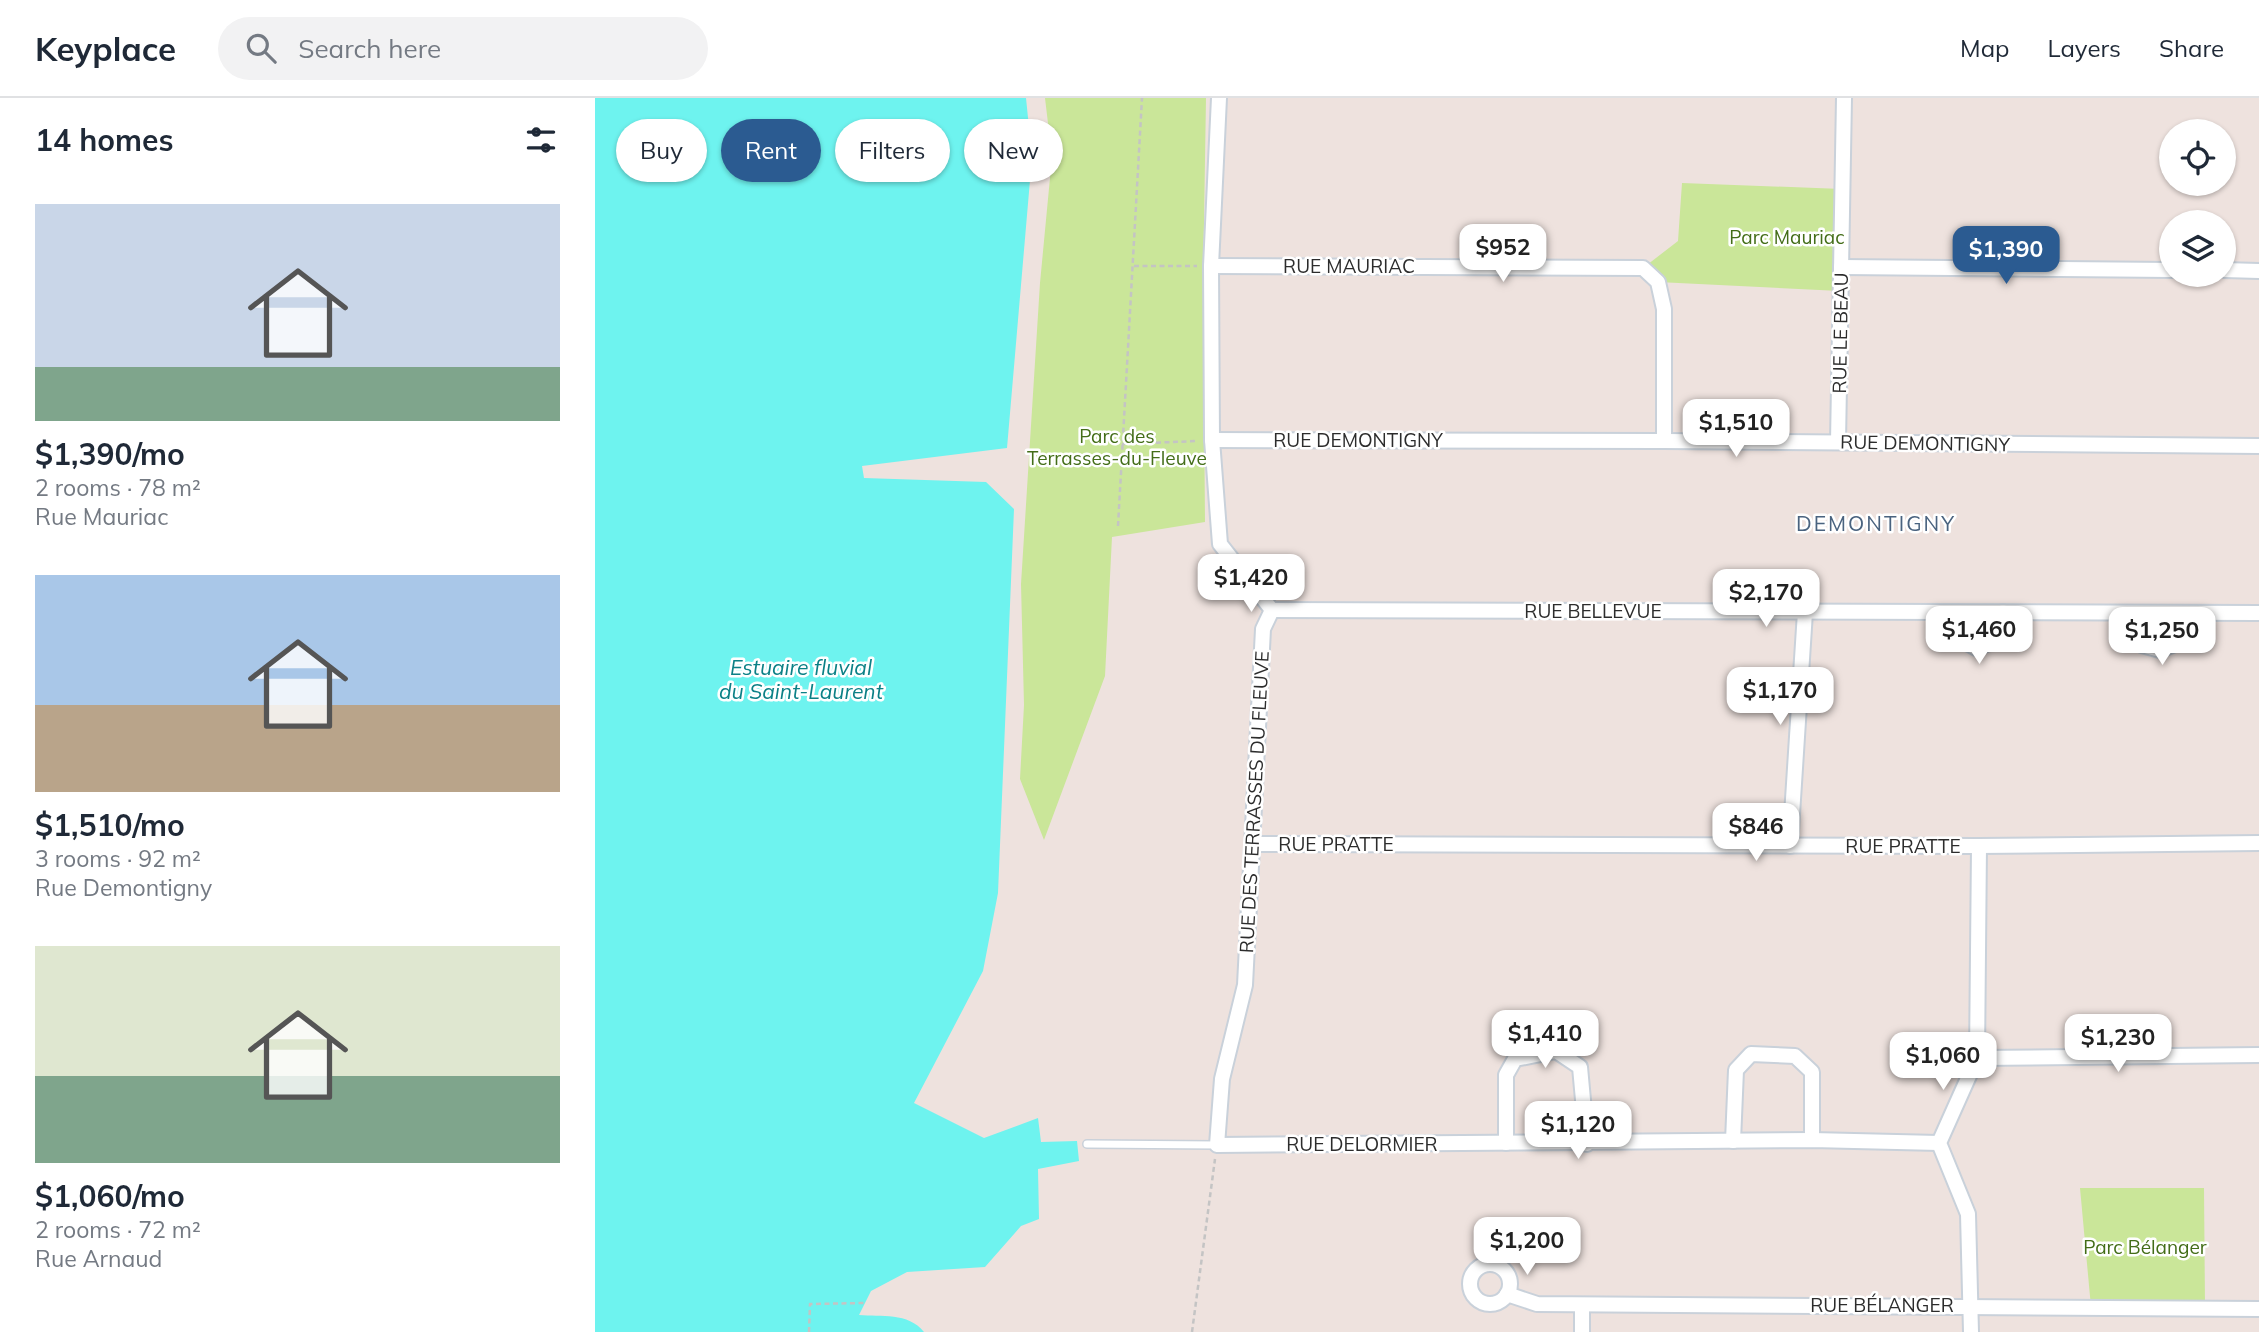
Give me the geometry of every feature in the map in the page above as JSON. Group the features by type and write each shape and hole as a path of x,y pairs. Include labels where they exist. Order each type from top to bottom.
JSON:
{"street":[{"path":"1219,98 1211,266 1212,440 1220,544 1272,610"},
{"name":"RUE LE BEAU","path":"1838,442 1844,98"},
{"name":"RUE MAURIAC","path":"1211,266 1643,268 1658,282 1664,309 1664,441"},
{"path":"1841,267 2159,270"},
{"path":"2236,270 2259,271"},
{"name":"RUE DEMONTIGNY","path":"1212,440 2259,446"},
{"name":"RUE BELLEVUE","path":"1272,610 2259,613"},
{"name":"RUE DES TERRASSES DU FLEUVE","path":"1217,1145 1222,1079 1245,985 1263,629 1272,610"},
{"path":"1790,846 1805,611"},
{"path":"1956,612 1960,639 1976,648 1999,639 2003,612"},
{"path":"2129,613 2142,645 2160,650 2185,640 2193,613"},
{"name":"RUE PRATTE","path":"1252,844 1979,846 2259,843"},
{"path":"1971,1332 1968,1214 1939,1143 1977,1058 1979,846"},
{"path":"1506,1143 1506,1075 1515,1059 1556,1051 1580,1067 1587,1144"},
{"path":"1733,1141 1736,1070 1751,1054 1795,1056 1812,1072 1812,1140"},
{"path":"1977,1058 2259,1055"},
{"name":"RUE DELORMIER","path":"1217,1145 1587,1144 1812,1140 1939,1143"},
{"name":"RUE BÉLANGER","path":"1507,1294 1537,1304 1582,1305 2259,1308"},
{"path":"1582,1305 1582,1332"}],"lane":[{"path":"1087,1143 1217,1145"}],"path":[{"path":"1118,526 1142,98"},
{"path":"1134,266 1211,266"},
{"path":"1122,444 1212,440"},
{"path":"1192,1332 1217,1145"},
{"path":"809,1332 810,1304 865,1303"}],"green space":[{"name":"Parc des Terrasses-du-Fleuve","path":"1045,98 1206,98 1203,283 1205,522 1112,537 1105,676 1044,840 1020,779 1024,705 1021,584 1040,283 1050,182 1063,182 1063,119 1047,119"},
{"name":"Parc Mauriac","path":"1682,183 1842,189 1840,291 1658,282 1643,268 1678,241"},
{"name":"Parc Bélanger","path":"2080,1188 2204,1188 2205,1306 2091,1307"}],"water":[{"name":"Estuaire fluvial du Saint-Laurent","path":"595,98 1026,98 1028,119 964,119 964,182 1030,182 1007,448 862,466 864,478 986,482 1014,509 998,893 983,971 914,1103 984,1138 1038,1118 1041,1142 1077,1141 1079,1161 1038,1169 1039,1219 1021,1226 985,1267 907,1272 871,1291 859,1315 902,1318 924,1332 595,1332"}],"district":[{"name":"DEMONTIGNY","path":"1876,523"}]}
